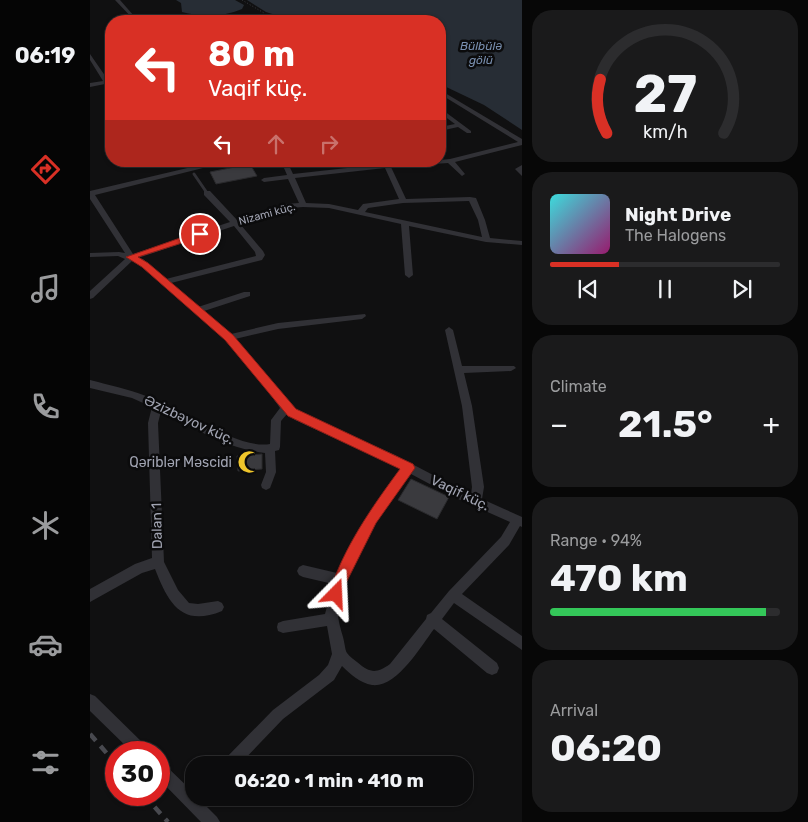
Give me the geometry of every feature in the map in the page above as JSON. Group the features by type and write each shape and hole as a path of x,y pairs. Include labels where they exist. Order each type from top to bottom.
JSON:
{"street":[{"path":"117,0 132,15"},
{"path":"90,56 105,76"},
{"path":"90,85 105,82"},
{"path":"446,96 522,143"},
{"path":"446,115 469,132"},
{"path":"446,128 459,125"},
{"path":"446,160 522,143"},
{"path":"450,160 462,174"},
{"path":"183,167 186,170"},
{"path":"90,194 200,167"},
{"path":"287,167 303,205"},
{"path":"264,180 358,167"},
{"path":"387,167 403,201"},
{"path":"522,167 518,169 522,174"},
{"path":"165,282 259,258 261,255 207,193"},
{"name":"Vaqif küç.","path":"90,194 131,257 140,261 229,338 254,365 286,408 298,417 519,521"},
{"path":"359,213 366,206 403,201 470,199 476,206 482,220 486,231 486,240"},
{"name":"Nizami küç.","path":"90,296 131,257 276,210 303,205 329,206 405,224 486,240 522,243"},
{"path":"405,224 409,275"},
{"path":"90,255 111,254 131,257"},
{"path":"198,310 247,294"},
{"path":"229,338 248,331 362,316"},
{"path":"449,330 464,389 474,450 478,487 476,502"},
{"path":"458,370 511,368"},
{"name":"Əzizbəyov küç.","path":"90,384 141,398 213,433 252,448 270,449"},
{"name":"Dalan 1","path":"158,405 154,423 158,562 178,601 186,608 197,610 218,607"},
{"path":"266,485 271,472 270,449 274,448 276,442 276,420 286,408"},
{"path":"238,756 286,707 333,670 339,655 331,619 340,580 371,519 409,468"},
{"path":"339,655 362,675 376,679 384,678 395,669 432,619 505,541 519,521"},
{"path":"90,596 139,568 158,562"},
{"path":"303,571 340,580"},
{"path":"453,595 522,644"},
{"path":"283,627 331,619"},
{"path":"432,619 492,668"},
{"path":"90,700 131,741"},
{"path":"170,778 185,790"},
{"path":"201,806 212,822"}],"lane":[{"path":"194,174 207,193"}],"path":[{"path":"242,0 268,15"}],"water":[{"path":"176,0 235,0 244,5 242,9 235,12 220,15 197,15 182,12 181,3"},
{"name":"Bülbülə gölü","path":"247,0 522,0 522,130 484,105 446,87 446,15 275,15 266,12"}],"building":[{"path":"235,167 252,167 257,176 216,184 210,172"},
{"path":"262,454 262,469 238,471 237,456"},
{"path":"411,479 449,497 437,519 398,500"}],"railway":[{"path":"90,734 105,751"},
{"path":"154,806 168,822"}],"place":[{"name":"Qəriblər Məscidi","path":"249,462"}],"route":[{"path":"200,234 131,257 145,265 229,338 254,365 286,408 298,417 391,458 409,468 371,519 340,580 336,594"}]}
